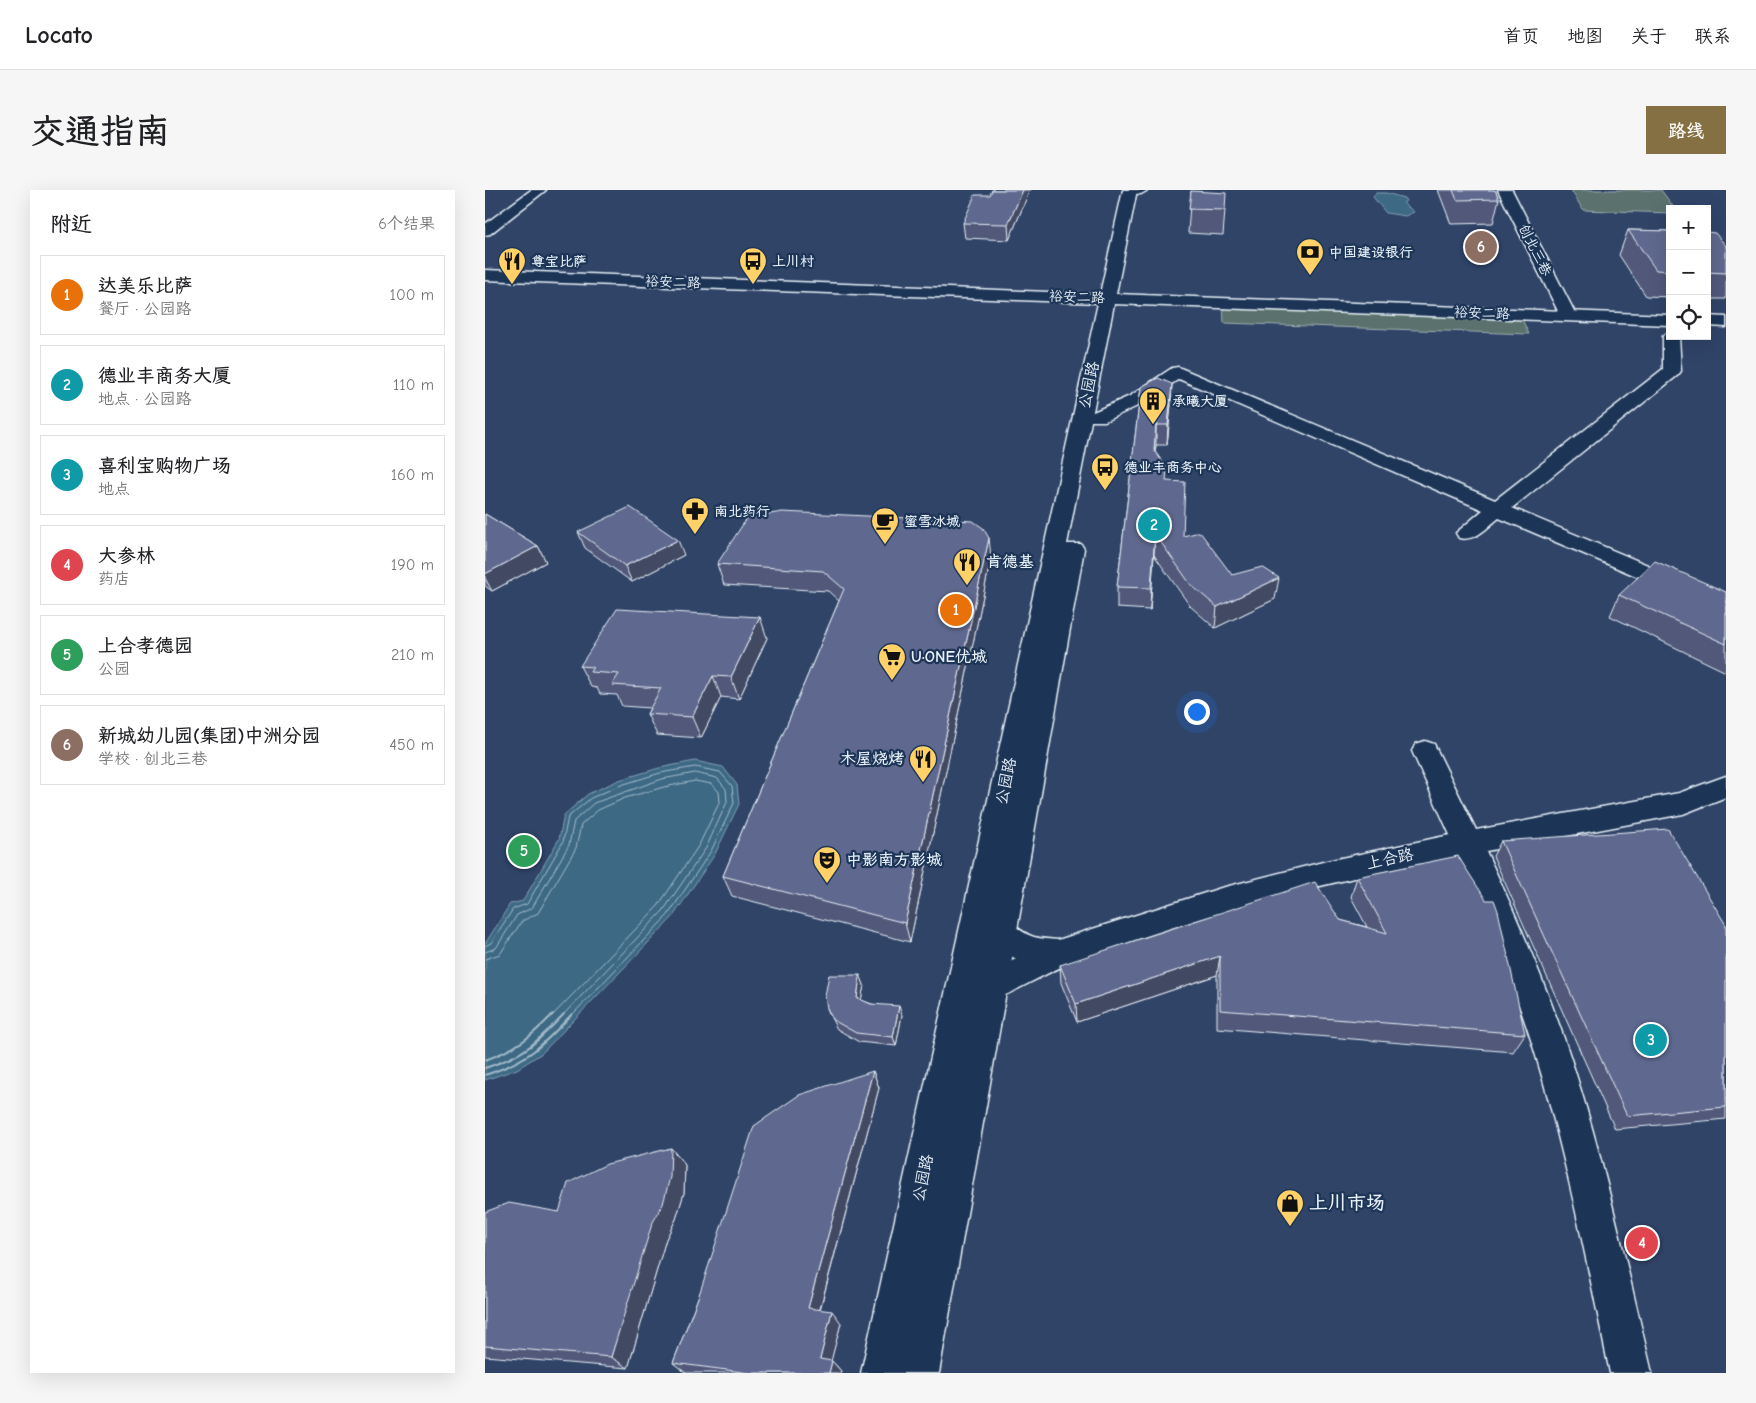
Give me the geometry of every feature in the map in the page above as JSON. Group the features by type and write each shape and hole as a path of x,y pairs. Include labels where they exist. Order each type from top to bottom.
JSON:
{"main road":[{"path":"485,220 526,190"},
{"path":"485,231 539,190"},
{"path":"1131,190 1141,190"},
{"name":"公园路","path":"918,1373 1098,417 1114,296 1131,190"},
{"name":"公园路","path":"882,1373 1114,296 1141,190"},
{"name":"创北三巷","path":"1505,190 1566,311"},
{"name":"裕安二路","path":"485,270 1666,317"},
{"name":"裕安二路","path":"485,275 1566,311 1666,317"},
{"path":"1711,316 1726,317"},
{"path":"1711,321 1726,322"},
{"path":"1467,533 1499,510 1672,371 1671,340"},
{"path":"1098,417 1136,400 1178,372 1726,607"},
{"path":"1425,751 1503,919 1549,1046 1575,1133 1631,1373"},
{"name":"上合路","path":"991,988 1058,954 1221,900 1327,873 1467,843 1683,803 1723,792"},
{"name":"上合路","path":"1001,933 1026,949 1058,954"}],"green space":[{"path":"1571,190 1661,190 1672,205 1666,205 1666,213 1583,210"},
{"path":"1223,305 1520,315 1529,334 1224,323"}],"water":[{"path":"1376,193 1386,193 1404,198 1406,201 1403,203 1414,212 1405,216 1386,213 1373,197"},
{"path":"695,761 723,767 737,785 739,804 715,854 672,918 542,1053 517,1069 485,1080 485,944 510,904 523,901 559,839 564,815 588,794 619,780 659,768"}],"building":[{"path":"992,190 1023,190 1008,224 963,223 975,195 990,195"},
{"path":"1453,190 1495,190 1499,199 1457,200"},
{"path":"1191,191 1226,193 1225,210 1189,209"},
{"path":"1628,230 1666,231 1666,271 1656,270"},
{"path":"1711,232 1715,233 1726,246 1726,273 1711,272"},
{"path":"1158,378 1172,384 1168,425 1156,425 1154,450 1167,468 1166,481 1185,482 1183,536 1200,532 1232,575 1262,567 1279,578 1217,607 1191,585 1155,534 1151,588 1117,587 1141,387"},
{"path":"630,507 678,540 625,566 578,532"},
{"name":"U·ONE优城","path":"782,512 973,521 983,528 989,538 905,923 723,876 844,589 823,571 717,564 747,518"},
{"path":"485,514 538,546 485,574"},
{"path":"1655,561 1726,592 1726,644 1619,595"},
{"path":"617,609 760,617 731,677 713,676 692,717 647,714 661,688 612,685 619,674 590,672 593,667 580,666"},
{"path":"1668,829 1726,925 1726,1107 1627,1116 1501,841"},
{"path":"1458,856 1486,900 1494,900 1525,1034 1220,1010 1220,956 1076,1004 1060,965 1315,882 1340,920 1387,933 1357,877"},
{"path":"829,975 860,975 857,998 871,1004 899,1006 893,1037 856,1033 833,1020 827,1008 825,996"},
{"path":"873,1071 808,1308 832,1311 820,1359 832,1361 829,1373 750,1373 673,1363 699,1295 754,1126 799,1095"},
{"path":"671,1148 670,1177 663,1204 652,1224 611,1357 485,1346 485,1212 509,1203 559,1212 568,1183 607,1164"}],"place":[{"name":"新城幼儿园(集团)中洲分园","path":"1481,247"},
{"name":"中国建设银行","path":"1310,276"},
{"name":"尊宝比萨","path":"512,285"},
{"name":"上川村","path":"753,285"},
{"name":"承曦大厦","path":"1153,425"},
{"name":"德业丰商务中心","path":"1105,491"},
{"name":"德业丰商务大厦","path":"1154,525"},
{"name":"南北药行","path":"695,535"},
{"name":"蜜雪冰城","path":"885,545"},
{"name":"肯德基","path":"967,586"},
{"name":"达美乐比萨","path":"956,610"},
{"name":"U·ONE优城","path":"892,681"},
{"name":"木屋烧烤","path":"923,783"},
{"name":"上合孝德园","path":"524,851"},
{"name":"中影南方影城","path":"827,884"},
{"name":"喜利宝购物广场","path":"1651,1040"},
{"name":"上川市场","path":"1290,1227"},
{"name":"大参林","path":"1642,1243"}]}
